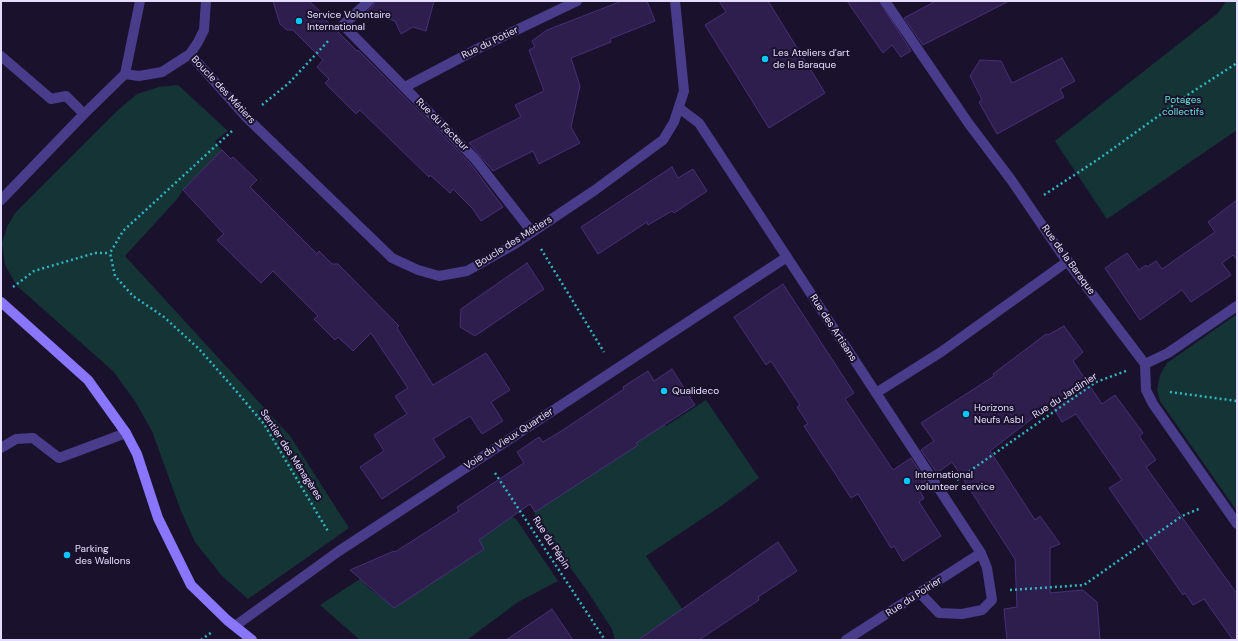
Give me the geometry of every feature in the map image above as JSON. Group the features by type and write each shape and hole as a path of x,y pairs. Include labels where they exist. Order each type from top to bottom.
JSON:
{"street":[{"path":"1,200 125,74 140,1"},
{"name":"Boucle des Métiers","path":"125,74 139,76 162,72 190,54 204,30 206,1"},
{"path":"343,25 369,1"},
{"name":"Rue du Potier","path":"405,87 479,48 577,1"},
{"name":"Boucle des Métiers","path":"190,54 247,118 392,258 418,270 439,276 467,271 532,232 594,190 663,140 679,108 684,91 676,1"},
{"name":"Rue de la Baraque","path":"885,1 969,124 1145,364"},
{"name":"Rue du Facteur","path":"343,25 475,159 532,232"},
{"path":"1,56 51,99 66,96 84,114"},
{"name":"Rue des Artisans","path":"679,108 699,123 981,553 987,568 992,600"},
{"name":"Voie du Vieux Quartier","path":"235,626 339,551 787,257"},
{"path":"876,393 941,352 1068,260"},
{"path":"1,302 88,380 126,433 137,454 158,518 191,585 252,640"},
{"path":"1237,306 1168,353 1145,364 1146,390 1153,404 1237,524"},
{"path":"1,448 16,439 33,438 59,458 126,433"},
{"name":"Rue du Poirier","path":"846,640 981,553"},
{"path":"920,593 939,613 962,614 982,610 992,600"}],"path":[{"path":"12,288 34,272 95,253 110,253 123,231 247,118 289,83 343,25"},
{"path":"1028,205 1100,158 1189,94 1237,63"},
{"path":"532,232 615,370"},
{"name":"Sentier des Ménagères","path":"110,253 115,276 119,281 133,296 164,317 199,349 264,424 339,551"},
{"name":"Rue du Jardinier","path":"941,492 1096,382 1145,364"},
{"path":"1146,390 1237,401"},
{"name":"Rue du Pépin","path":"484,456 605,640"},
{"path":"992,600 1010,590 1084,585 1182,516 1220,500"}],"green space":[{"name":"Potages collectifs","path":"1226,1 1237,1 1237,130 1107,219 1055,141 1218,13"},
{"path":"178,85 228,131 215,141 222,151 183,190 178,198 125,256 290,436 349,528 248,599 222,576 195,542 181,511 152,431 135,401 113,371 17,286 5,265 2,243 7,227 15,213 118,110 137,94 159,87"},
{"path":"1237,314 1237,511 1160,401 1157,390 1160,375 1167,363"},
{"path":"706,400 759,478 721,506 646,556 683,610 638,640 615,640 612,629 588,592 534,522 535,512 638,445 636,442 664,424 666,426"},
{"path":"512,517 516,519 558,581 518,602 467,640 360,640 320,605 360,579 370,589 394,607 484,549 479,540"}],"building":[{"path":"273,1 309,1 324,15 323,17 357,51 358,50 470,163 503,207 481,221 472,208 453,189 450,193 430,175 429,177 360,110 356,114 325,83 329,79 317,67 323,60 293,30 287,30 280,24"},
{"path":"375,1 434,1 426,31 413,27 401,34 395,21 367,11 374,5"},
{"path":"622,1 647,1 655,21 610,39 611,42 571,58 580,86 571,127 580,143 539,164 533,151 493,171 469,143 521,117 515,105 544,91 529,50 535,47 532,41 547,30"},
{"name":"Les Ateliers d'art de la Baraque","path":"719,1 768,1 825,93 769,128 705,25 726,12"},
{"path":"847,1 879,1 911,51 901,57 892,45 883,53"},
{"path":"936,1 1009,1 923,45 904,18"},
{"path":"1062,58 1075,81 1060,89 1064,97 997,134 979,102 982,100 970,76 980,60 1001,61 1012,83"},
{"path":"222,150 231,159 233,157 257,180 250,187 317,254 319,251 332,264 338,264 399,326 397,328 433,385 486,353 510,390 491,402 503,421 482,434 470,416 433,439 445,457 382,499 360,467 384,451 374,435 407,414 395,396 408,388 371,333 353,351 338,337 335,340 314,319 318,316 273,271 261,283 217,240 224,234 183,190"},
{"path":"672,167 678,178 693,169 707,191 674,213 672,211 648,225 647,222 598,254 581,227"},
{"path":"1237,200 1237,260 1233,255 1222,263 1231,275 1191,302 1182,290 1140,320 1105,268 1127,253 1139,270 1156,261 1162,269 1215,232 1208,222"},
{"path":"527,263 544,289 475,336 460,327 461,309"},
{"path":"783,284 854,393 845,399 893,470 911,458 926,481 917,487 924,498 919,502 941,536 903,561 894,546 891,548 858,494 851,498 804,426 808,424 797,407 800,405 771,361 766,365 734,317"},
{"path":"1064,326 1083,352 1073,361 1102,404 1115,395 1143,433 1139,436 1156,460 1146,467 1237,594 1237,640 1233,640 1204,599 1193,605 1185,593 1183,595 1109,488 1122,480 1076,414 1062,422 1051,404 990,451 1035,520 1040,516 1060,544 1050,548 1050,593 1083,590 1097,602 1100,640 1007,640 1004,609 1017,607 1015,559 952,462 937,473 921,450 934,441 921,423 994,376 993,374 1046,334 1048,335"},
{"path":"672,369 695,405 636,443 638,445 535,512 530,504 479,540 484,549 394,608 350,570 394,551 395,552 459,511 457,507 524,463 517,452 539,437 543,442 563,430 648,371 654,381"},
{"path":"778,542 797,571 758,597 759,600 699,640 638,640"},
{"path":"552,609 573,640 506,640"}],"place":[{"name":"Service Volontaire International","path":"299,21"},
{"name":"Les Ateliers d'art de la Baraque","path":"765,59"},
{"name":"Qualideco","path":"664,391"},
{"name":"Horizons Neufs Asbl","path":"966,414"},
{"name":"International volunteer service","path":"907,481"},
{"name":"Parking des Wallons","path":"67,555"}]}
